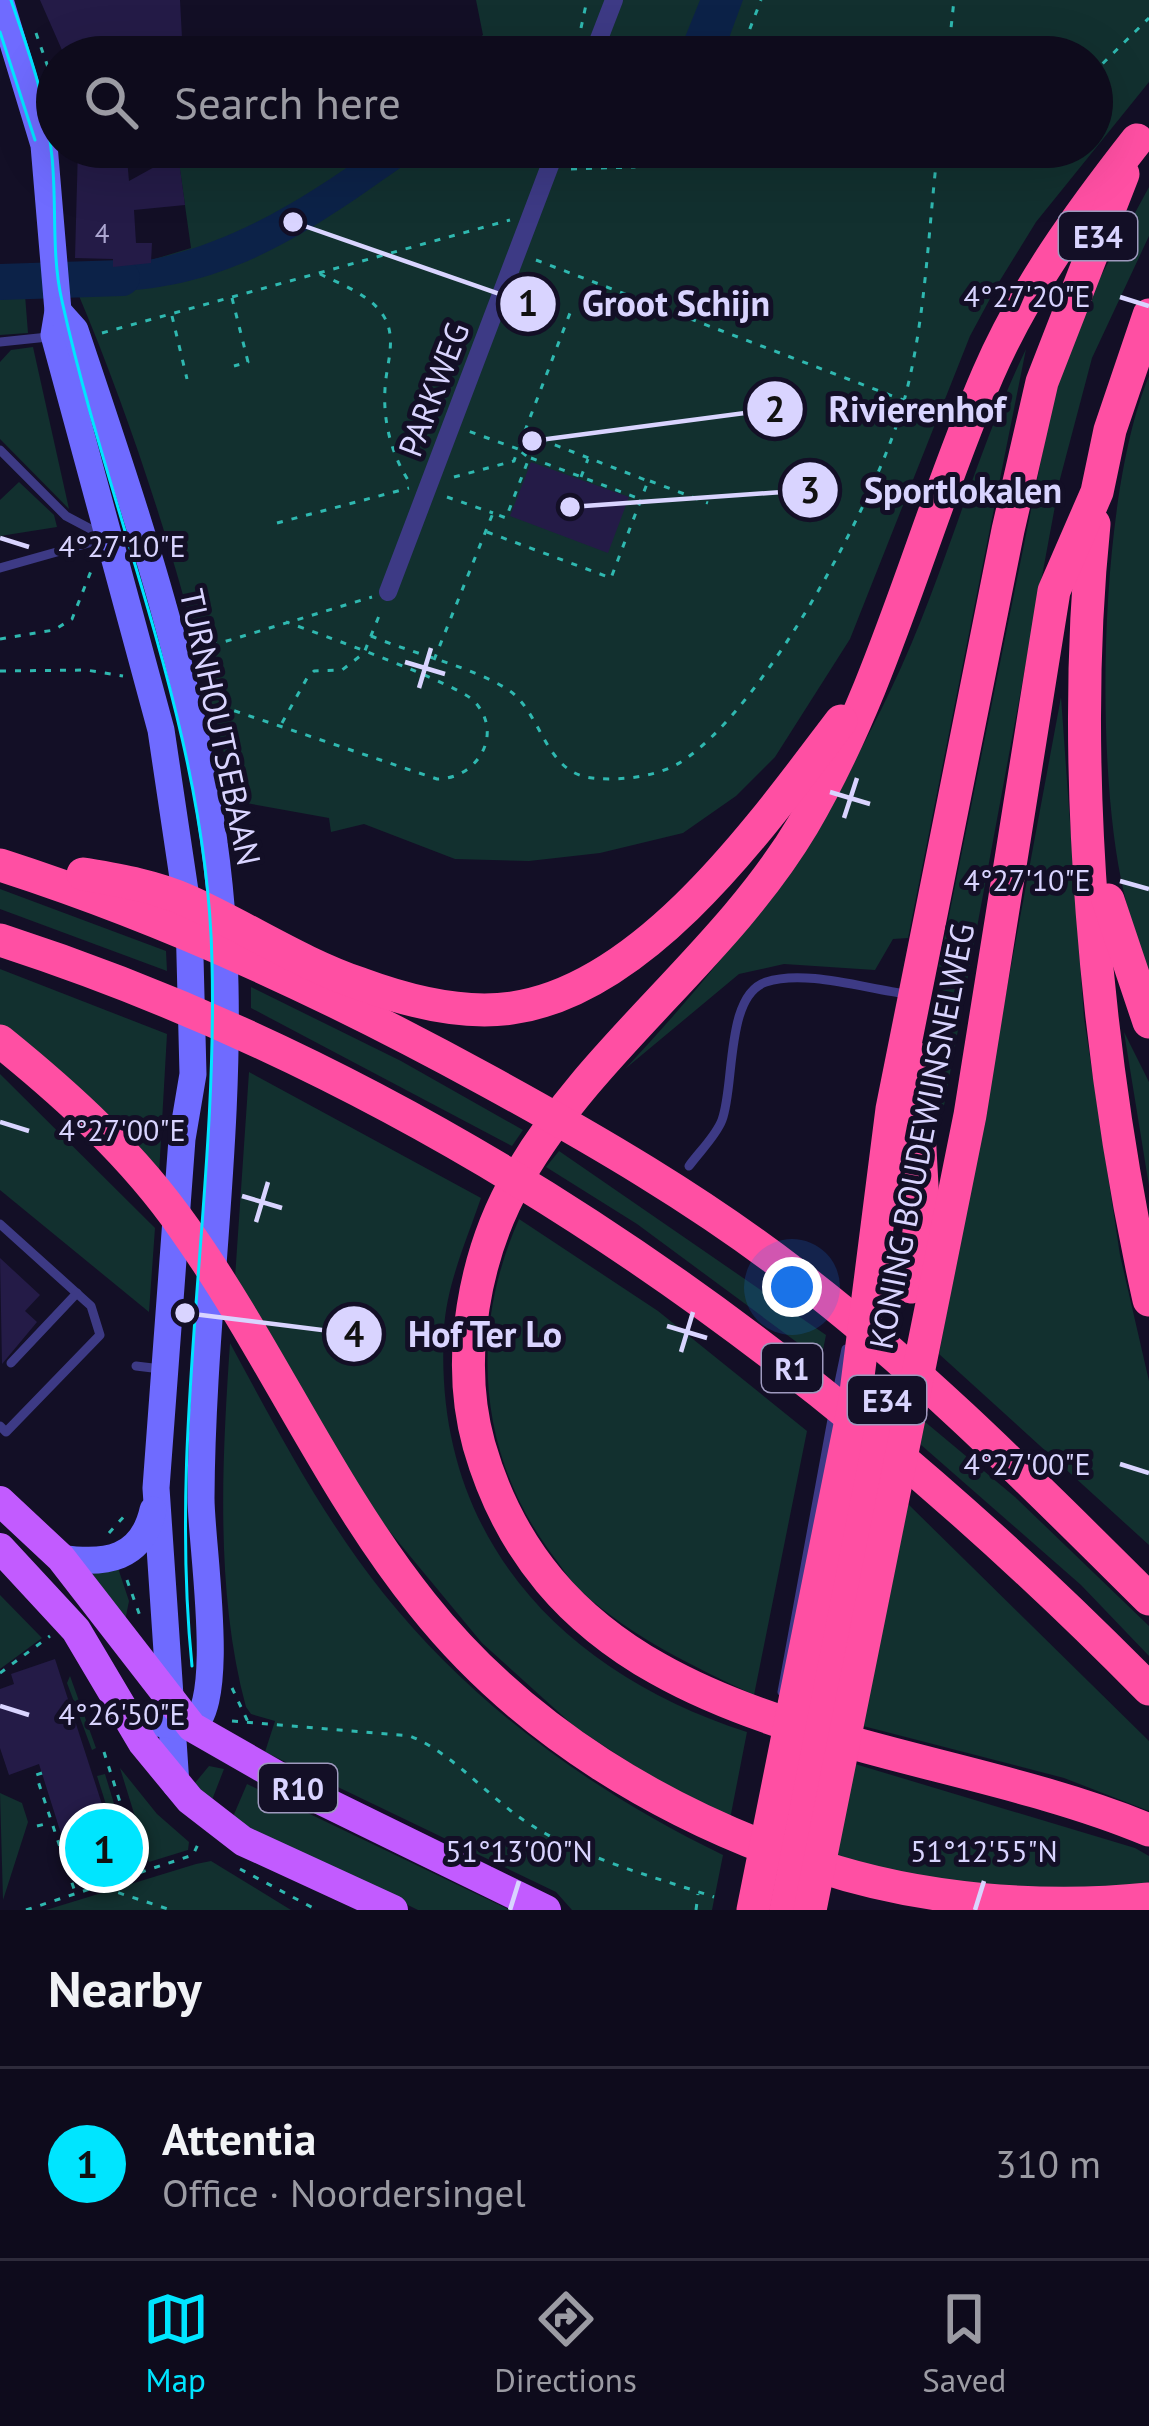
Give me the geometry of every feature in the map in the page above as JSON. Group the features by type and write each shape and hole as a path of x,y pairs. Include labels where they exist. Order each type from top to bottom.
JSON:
{"highway":[{"path":"1143,132 1069,226 1028,294 949,470 846,747 801,828 729,929 535,1149 500,1211 471,1325 470,1363 484,1460 531,1556 593,1627 663,1675 742,1708 1057,1796 1149,1829"},
{"name":"E34","path":"786,1910 822,1650 843,1544 892,1109 1042,382 1143,132"},
{"name":"KONING BOUDEWIJNSNELWEG","path":"810,1910 822,1650 843,1544 929,1254 993,984 1054,591 1097,492 1110,430 1149,315"},
{"path":"1097,492 1087,590 1093,853 1110,1079 1149,1300"},
{"path":"0,862 130,883 184,899 358,984 458,1010 513,1008 580,988 620,962 705,886 846,714 897,620"},
{"path":"1093,853 1149,1022"},
{"name":"R1","path":"0,862 104,898 336,998 627,1157 796,1274 1002,1455 1149,1599"},
{"name":"R1","path":"0,940 79,965 310,1063 585,1218 757,1339 922,1476 1149,1689"},
{"name":"E34","path":"916,1008 929,1254"},
{"path":"0,1041 80,1110 164,1200 250,1331 387,1558 464,1651 538,1719 620,1778 743,1840 923,1895 1085,1910"},
{"name":"E34","path":"753,1910 791,1725 822,1650"},
{"path":"1037,1904 1143,1900"}],"main road":[{"path":"0,0 36,119"},
{"path":"45,168 54,303"},
{"name":"TURNHOUTSEBAAN","path":"54,303 171,781 186,882 194,1005 168,1322 150,1368 176,1718 176,1785"},
{"name":"TURNHOUTSEBAAN","path":"54,303 75,330 166,627 205,790 224,955 221,1190 206,1381 202,1546 210,1696 176,1718"},
{"path":"62,1558 103,1561 137,1548 149,1525 156,1488"},
{"name":"R10","path":"0,1501 62,1558 176,1718 235,1756 546,1910"},
{"name":"R10","path":"0,1548 61,1610 176,1785 243,1841 393,1910"},
{"path":"131,1720 176,1718"}],"street":[{"path":"600,36 614,0"},
{"name":"PARKWEG","path":"388,592 548,168"}],"lane":[{"path":"2,344 54,303"},
{"path":"0,450 66,517 109,538"},
{"path":"0,568 109,538"},
{"path":"688,1166 722,1121 741,1010 757,986 778,980 809,981 916,1008"},
{"path":"0,1224 91,1306 100,1335 6,1432 0,1426"},
{"path":"10,1363 77,1293"}],"path":[{"path":"579,36 587,0"},
{"path":"747,36 760,0"},
{"path":"950,36 954,0"},
{"path":"30,17 37,36"},
{"path":"1113,53 1149,18"},
{"path":"371,636 510,690 565,769 589,778 632,778 675,766 723,722 791,636 858,514 904,400 935,168"},
{"path":"89,336 531,214"},
{"path":"518,253 904,400"},
{"path":"277,523 412,487 388,432 385,385 392,344 387,320 363,296 319,274"},
{"path":"232,298 248,362 234,366"},
{"path":"426,490 439,481 514,461 570,313"},
{"path":"172,315 187,379"},
{"path":"450,424 640,500"},
{"path":"524,433 708,503"},
{"path":"426,490 506,518 529,458"},
{"path":"581,477 588,458"},
{"path":"485,532 611,578 648,481"},
{"path":"434,662 493,513"},
{"path":"0,639 54,630 72,619 96,566"},
{"path":"190,652 388,592"},
{"path":"281,726 314,671 343,670 364,653 388,592"},
{"path":"220,706 437,779 459,776 475,765 488,734 475,702 286,622"},
{"path":"0,671 86,670 130,678"},
{"path":"0,1673 52,1635"},
{"path":"235,1756 249,1724 410,1736 436,1750 488,1796 549,1836 608,1862 714,1897"},
{"path":"104,1752 142,1873"},
{"path":"42,1774 36,1775 75,1895"},
{"path":"37,1826 51,1822"},
{"path":"26,1910 193,1855 200,1839 214,1850"},
{"path":"229,1861 256,1881 317,1910"},
{"path":"103,1887 150,1907 171,1910"},
{"path":"696,1910 699,1892"}],"green space":[{"path":"476,0 1149,0 1149,82 1113,127 1113,36 483,35"},
{"path":"180,168 1080,168 1036,222 970,336 850,639 775,757 736,796 683,833 600,853 529,861 455,859 364,824 331,832 329,818 235,801 168,543 126,416 77,291 76,267 128,267 191,248"},
{"path":"1149,187 1149,236 1092,358 1060,479 943,1111 935,1112 931,1102 943,986 939,965 1055,391 1089,298"},
{"path":"0,294 25,295 28,333 0,335"},
{"path":"33,347 69,509 0,439 0,362 11,350"},
{"path":"1026,349 908,938 893,939 875,970 784,964 739,974 625,1069 703,981 773,890 865,742 910,647"},
{"path":"1149,376 1149,972 1126,903 1114,839 1106,632 1120,489 1132,427"},
{"path":"19,482 54,515 57,527 0,536 0,500"},
{"path":"1061,697 1084,1018 1120,1255 1149,1381 1149,1545 939,1354"},
{"path":"0,889 166,951 167,971 0,909"},
{"path":"0,969 167,1034 159,1174 0,1026"},
{"path":"251,987 401,1061 523,1130 512,1146 251,1008"},
{"path":"1124,1032 1149,1082 1149,1186"},
{"path":"249,1072 481,1198 453,1280 444,1330 446,1404 460,1471 486,1532 521,1586 566,1633 620,1673 680,1706 747,1732 730,1819 670,1789 575,1727 482,1643 376,1515 235,1278"},
{"path":"0,1074 155,1228 149,1312 0,1190"},
{"path":"559,1151 826,1335 821,1360 637,1224 546,1167"},
{"path":"519,1219 658,1311 807,1431 754,1695 664,1650 582,1592 524,1511 495,1430 488,1388 493,1303"},
{"path":"230,1343 321,1504 384,1594 457,1674 539,1743 628,1804 723,1855 712,1910 572,1910 556,1892 265,1752 275,1721 251,1714 246,1707 225,1573 223,1480"},
{"path":"924,1421 1015,1497 1149,1626 1149,1656 1081,1585 920,1444"},
{"path":"908,1504 1149,1741 1149,1811 1064,1778 863,1726"},
{"path":"118,1568 129,1601 125,1621 89,1574"},
{"path":"0,1595 42,1638 0,1669"},
{"path":"70,1676 96,1748 92,1750 67,1683"},
{"path":"855,1764 1135,1848 1149,1856 1149,1882 1071,1891 991,1887 834,1857"},
{"path":"209,1766 224,1769 210,1805 195,1783"},
{"path":"120,1768 157,1814 189,1842 188,1850 149,1862"},
{"path":"105,1774 133,1866 126,1868 97,1776"},
{"path":"247,1784 510,1910 418,1910 232,1819"},
{"path":"0,1793 22,1803 28,1822 3,1900"},
{"path":"211,1861 291,1910 46,1910 196,1864"}],"water":[{"path":"700,0 743,0 730,36 685,36"},
{"path":"344,168 400,168 307,230 224,270 130,290 77,291 76,267 118,265 196,247 269,216"},
{"path":"0,268 24,269 25,295 0,294"}],"building":[{"path":"40,0 180,0 182,36 56,36"},
{"path":"77,168 128,168 129,181 153,168 180,168 185,205 134,210 136,243 152,243 151,263 113,267 113,259 75,258"},
{"path":"531,462 629,497 608,553 510,516"},
{"path":"0,1258 40,1295 25,1311 37,1322 2,1364"},
{"path":"55,1659 121,1863 75,1878 39,1764 9,1775 0,1748 0,1689 14,1684 11,1674"}],"waterway":[{"path":"0,282 122,278"}],"tram line":[{"path":"11,0 36,77"},
{"path":"0,32 35,140"},
{"path":"52,168 62,301 175,710 206,876 212,1049 186,1489 192,1666"}],"place":[{"name":"Groot Schijn","path":"293,222"},
{"name":"Rivierenhof","path":"532,441"},
{"name":"Sportlokalen","path":"570,507"},
{"name":"Hof Ter Lo","path":"185,1313"},
{"name":"Attentia","path":"104,1848"}]}
